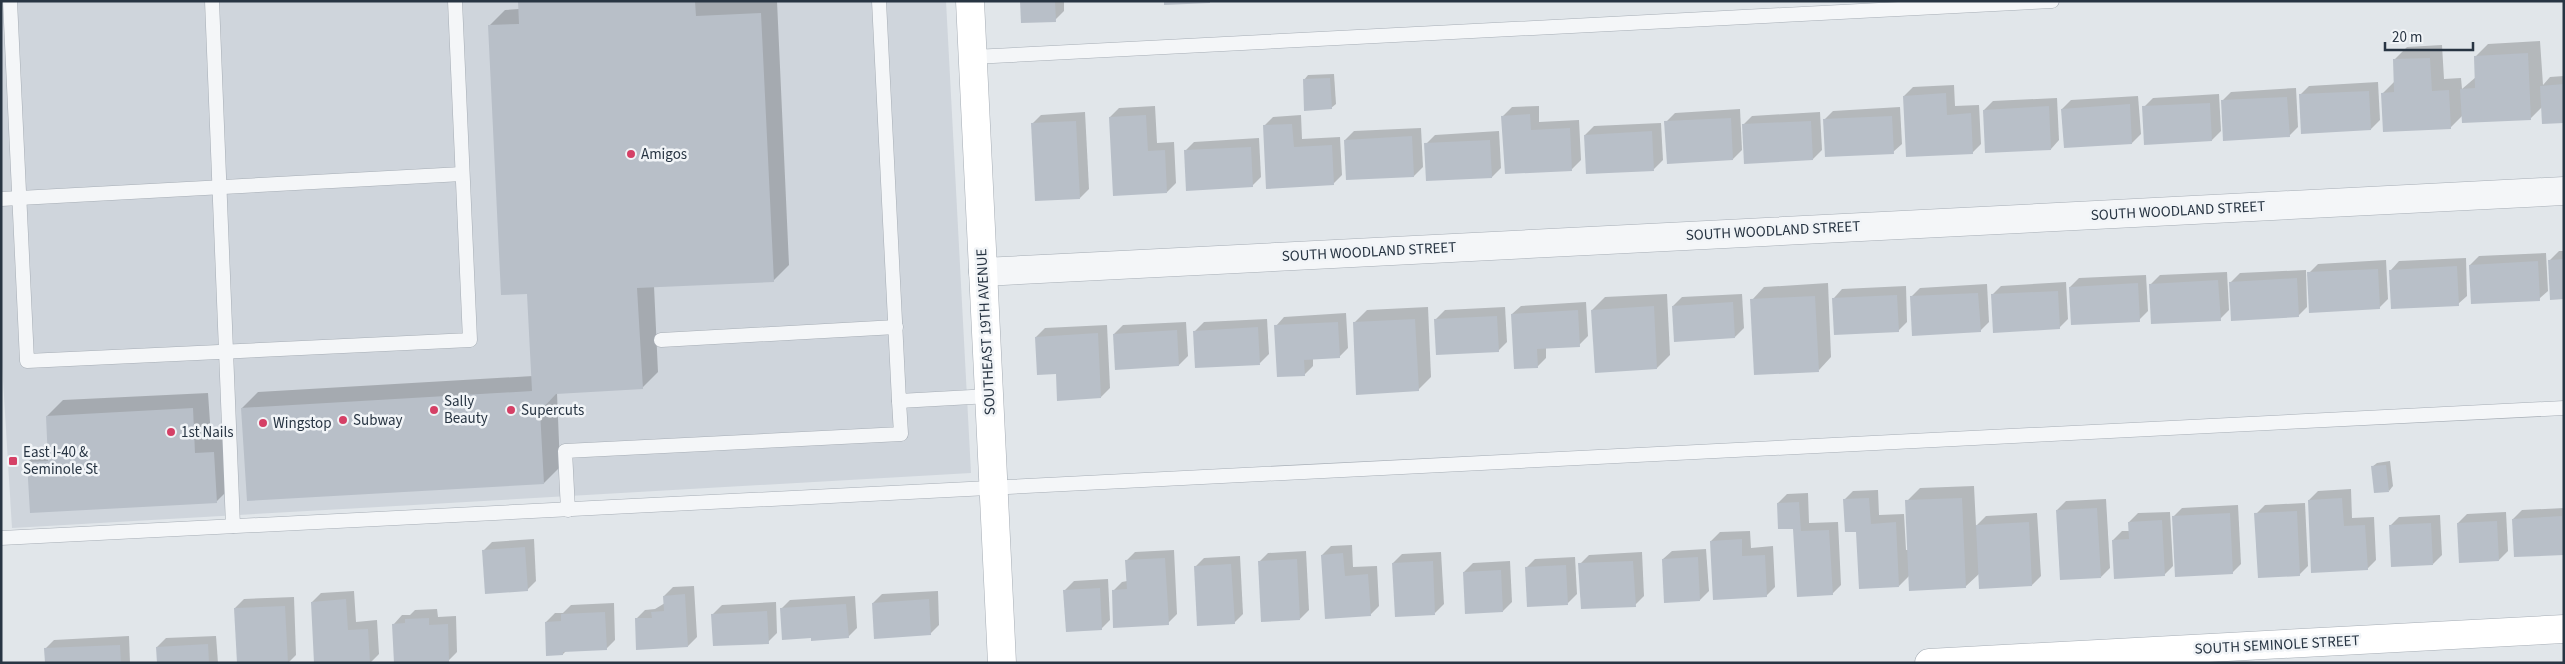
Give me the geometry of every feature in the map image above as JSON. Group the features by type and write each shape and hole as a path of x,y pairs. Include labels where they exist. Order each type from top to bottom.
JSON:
{"street":[{"name":"SOUTHEAST 19TH AVENUE","path":"970,1 1002,663"},
{"name":"SOUTH WOODLAND STREET","path":"983,272 2564,192"},
{"name":"SOUTH SEMINOLE STREET","path":"1929,663 2564,629"}],"lane":[{"path":"10,1 27,361 470,340 455,1"},
{"path":"212,1 233,526"},
{"path":"568,510 565,451 902,434 880,1"},
{"path":"973,57 2052,1"},
{"path":"1,199 462,174"},
{"path":"661,340 896,327"},
{"path":"899,401 990,396"},
{"path":"1,538 2564,408"}],"shaded area":[{"path":"1,1 946,1 971,473 12,528 1,347"}],"building":[{"name":"Amigos","path":"518,1 695,1 696,16 761,13 774,282 637,288 643,389 556,394 540,411 544,484 247,501 241,408 532,391 527,294 501,295 488,25 519,24"},
{"path":"1020,1 1055,1 1056,22 1021,23"},
{"path":"1164,1 1210,1 1210,3 1164,5"},
{"path":"2528,53 2531,120 2462,123 2460,89 2475,88 2474,56"},
{"path":"2430,58 2432,91 2449,90 2451,129 2383,132 2381,93 2394,92 2393,59"},
{"path":"1330,78 1332,109 1304,111 1303,79"},
{"path":"2564,84 2564,123 2542,124 2540,86"},
{"path":"2369,91 2371,130 2301,134 2299,94"},
{"path":"1946,93 1947,115 1971,113 1973,154 1906,157 1903,96"},
{"path":"2287,97 2290,137 2223,141 2221,100"},
{"path":"2210,103 2212,141 2144,145 2142,106"},
{"path":"2130,104 2132,144 2064,148 2061,109"},
{"path":"2049,106 2051,150 1985,153 1983,110"},
{"path":"1530,114 1531,130 1570,128 1572,171 1505,174 1501,116"},
{"path":"1146,115 1148,151 1165,150 1167,193 1113,196 1109,117"},
{"path":"1892,116 1894,154 1825,157 1823,119"},
{"path":"1731,118 1733,160 1667,164 1664,121"},
{"path":"1076,121 1080,199 1035,201 1031,123"},
{"path":"1811,121 1813,160 1744,164 1742,124"},
{"path":"1292,124 1294,147 1332,145 1334,185 1266,189 1263,125"},
{"path":"1652,131 1654,171 1586,174 1584,135"},
{"path":"1412,136 1414,177 1346,180 1344,140"},
{"path":"1490,140 1492,178 1426,181 1424,143"},
{"path":"1251,147 1253,187 1186,191 1184,150"},
{"path":"2564,259 2564,299 2550,300 2548,260"},
{"path":"2538,261 2540,301 2471,304 2469,265"},
{"path":"2457,266 2459,306 2391,309 2389,270"},
{"path":"2378,269 2380,309 2309,313 2307,272"},
{"path":"2297,278 2299,317 2231,321 2229,282"},
{"path":"2218,280 2221,321 2151,324 2149,284"},
{"path":"2138,283 2140,322 2071,325 2069,287"},
{"path":"2058,291 2060,329 1993,333 1991,294"},
{"path":"1978,293 1981,332 1912,336 1910,296"},
{"path":"1897,295 1899,332 1834,335 1832,298"},
{"path":"1815,296 1819,372 1754,375 1750,299"},
{"path":"1733,302 1735,338 1674,342 1672,306"},
{"path":"1654,306 1657,369 1595,373 1591,310"},
{"path":"1578,310 1580,347 1537,349 1538,368 1514,369 1511,314"},
{"path":"1497,316 1499,352 1436,355 1434,319"},
{"path":"1415,319 1419,391 1356,395 1353,322"},
{"path":"1338,322 1340,358 1304,360 1305,376 1277,377 1274,325"},
{"path":"1258,327 1260,365 1195,368 1193,331"},
{"path":"1177,330 1179,366 1115,370 1113,334"},
{"path":"1098,333 1101,398 1057,401 1056,374 1037,375 1035,337"},
{"path":"193,408 195,453 214,452 217,503 30,513 27,462 48,461 46,416"},
{"path":"2386,465 2389,492 2374,493 2371,466"},
{"path":"1869,498 1871,524 1896,522 1899,587 1859,589 1856,532 1845,532 1843,499"},
{"path":"1962,498 1966,588 1909,591 1905,500"},
{"path":"2342,498 2344,526 2365,525 2368,570 2311,573 2308,500"},
{"path":"1799,502 1801,531 1829,530 1833,595 1797,597 1793,529 1778,529 1777,503"},
{"path":"2097,508 2101,578 2060,580 2056,510"},
{"path":"2297,511 2300,576 2258,578 2254,513"},
{"path":"2230,513 2233,574 2175,577 2172,516"},
{"path":"2562,516 2564,555 2514,557 2512,519"},
{"path":"2162,520 2165,576 2114,579 2112,540 2129,539 2128,522"},
{"path":"2497,521 2499,561 2459,563 2457,523"},
{"path":"2029,522 2032,586 1979,589 1976,525"},
{"path":"2431,523 2433,565 2391,567 2389,525"},
{"path":"1742,539 1742,556 1765,555 1767,597 1713,600 1710,541"},
{"path":"525,547 528,591 485,594 482,550"},
{"path":"1343,553 1345,576 1368,574 1371,616 1325,619 1321,555"},
{"path":"1698,557 1700,601 1664,603 1662,559"},
{"path":"1165,558 1169,625 1113,628 1112,590 1127,589 1125,560"},
{"path":"1297,559 1300,620 1261,622 1258,561"},
{"path":"1433,561 1435,615 1395,617 1392,563"},
{"path":"1633,561 1636,607 1581,609 1578,563"},
{"path":"1231,564 1235,624 1197,626 1194,566"},
{"path":"1566,565 1568,605 1527,607 1525,567"},
{"path":"1501,570 1503,612 1465,614 1463,572"},
{"path":"1100,588 1102,630 1066,632 1063,590"},
{"path":"685,594 688,647 636,650 635,618 652,618 651,612 664,611 663,596"},
{"path":"346,599 348,630 368,629 370,663 314,663 311,602"},
{"path":"929,599 931,635 874,639 872,603"},
{"path":"846,604 849,638 811,641 811,638 782,640 780,608"},
{"path":"285,606 288,663 237,663 234,608"},
{"path":"767,611 769,644 713,646 711,614"},
{"path":"605,612 607,650 563,652 563,655 546,656 545,622 561,621 561,614"},
{"path":"429,618 429,625 448,624 449,662 394,663 392,624 405,623 405,619"},
{"path":"208,644 209,663 157,663 156,647"},
{"path":"120,645 121,663 45,663 44,648"}],"place":[{"name":"Amigos","path":"631,154"},
{"name":"Sally Beauty","path":"434,410"},
{"name":"Supercuts","path":"511,410"},
{"name":"Subway","path":"343,420"},
{"name":"Wingstop","path":"263,423"},
{"name":"1st Nails","path":"171,432"},
{"name":"East I-40 & Seminole St","path":"13,461"}]}
